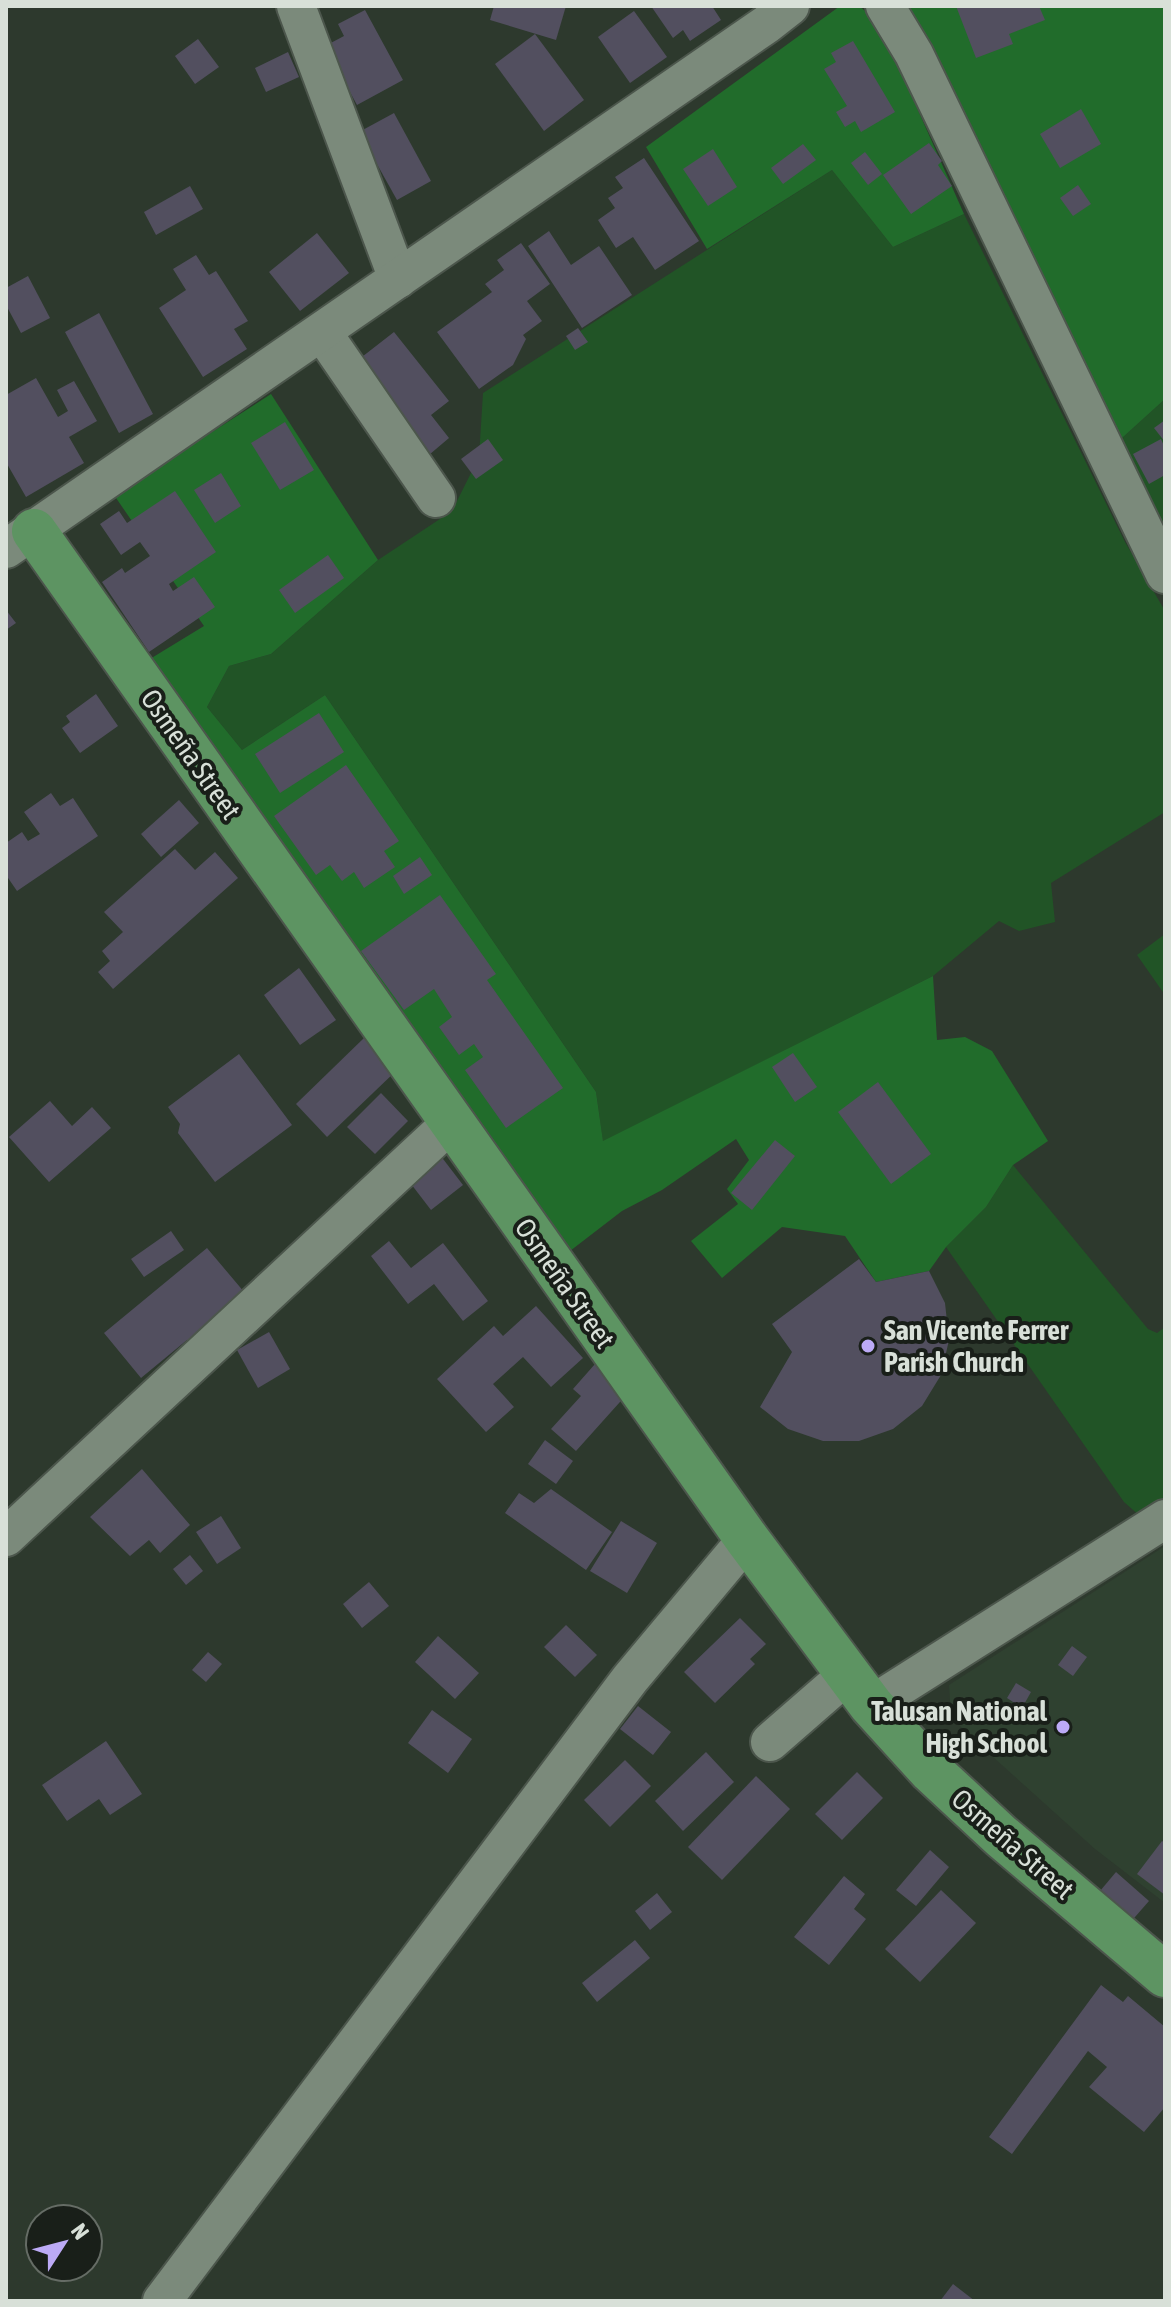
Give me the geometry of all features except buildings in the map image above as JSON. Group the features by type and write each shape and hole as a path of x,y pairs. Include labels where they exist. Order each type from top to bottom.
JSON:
{"main road":[{"name":"Osmeña Street","path":"20,540 452,1122 747,1539 859,1689 931,1771 1001,1836 1165,1975"}],"street":[{"path":"296,6 398,279"},
{"path":"20,540 790,6"},
{"path":"885,6 914,54 1165,574"},
{"path":"322,332 436,498"},
{"path":"6,1537 452,1122"},
{"path":"770,1742 1165,1519"},
{"path":"162,2301 620,1691 747,1539"}],"shaded area":[{"name":"Talusan National High School","path":"1165,1546 1165,1903 1095,1849 951,1717 949,1685"}],"green space":[{"path":"840,6 859,6 879,22 964,214 893,247 832,170 707,249 646,147"},
{"path":"904,6 1165,6 1165,399 1111,448"},
{"path":"832,170 893,247 964,214 1125,542 1165,611 1165,812 1051,883 1055,922 1019,931 999,921 933,976 603,1142 596,1092 325,695 242,750 207,707 229,666 271,654 378,560 452,511 479,457 483,393"},
{"path":"271,394 378,560 271,654 229,666 207,707 242,750 325,695 596,1092 603,1141 933,976 937,1040 965,1037 992,1051 1048,1141 1013,1165 986,1207 946,1247 929,1271 876,1282 845,1236 782,1227 722,1278 691,1241 738,1204 727,1189 749,1160 736,1139 662,1190 622,1211 557,1261 145,662 204,626 114,495"},
{"path":"1165,399 1165,545 1111,448"},
{"path":"1165,934 1165,995 1137,955"},
{"path":"1013,1165 1148,1329 1157,1333 1165,1327 1165,1506 1140,1516 1124,1502 946,1247 986,1207"}],"place":[{"name":"San Vicente Ferrer Parish Church","path":"868,1346"},
{"name":"Talusan National High School","path":"1063,1727"}]}
